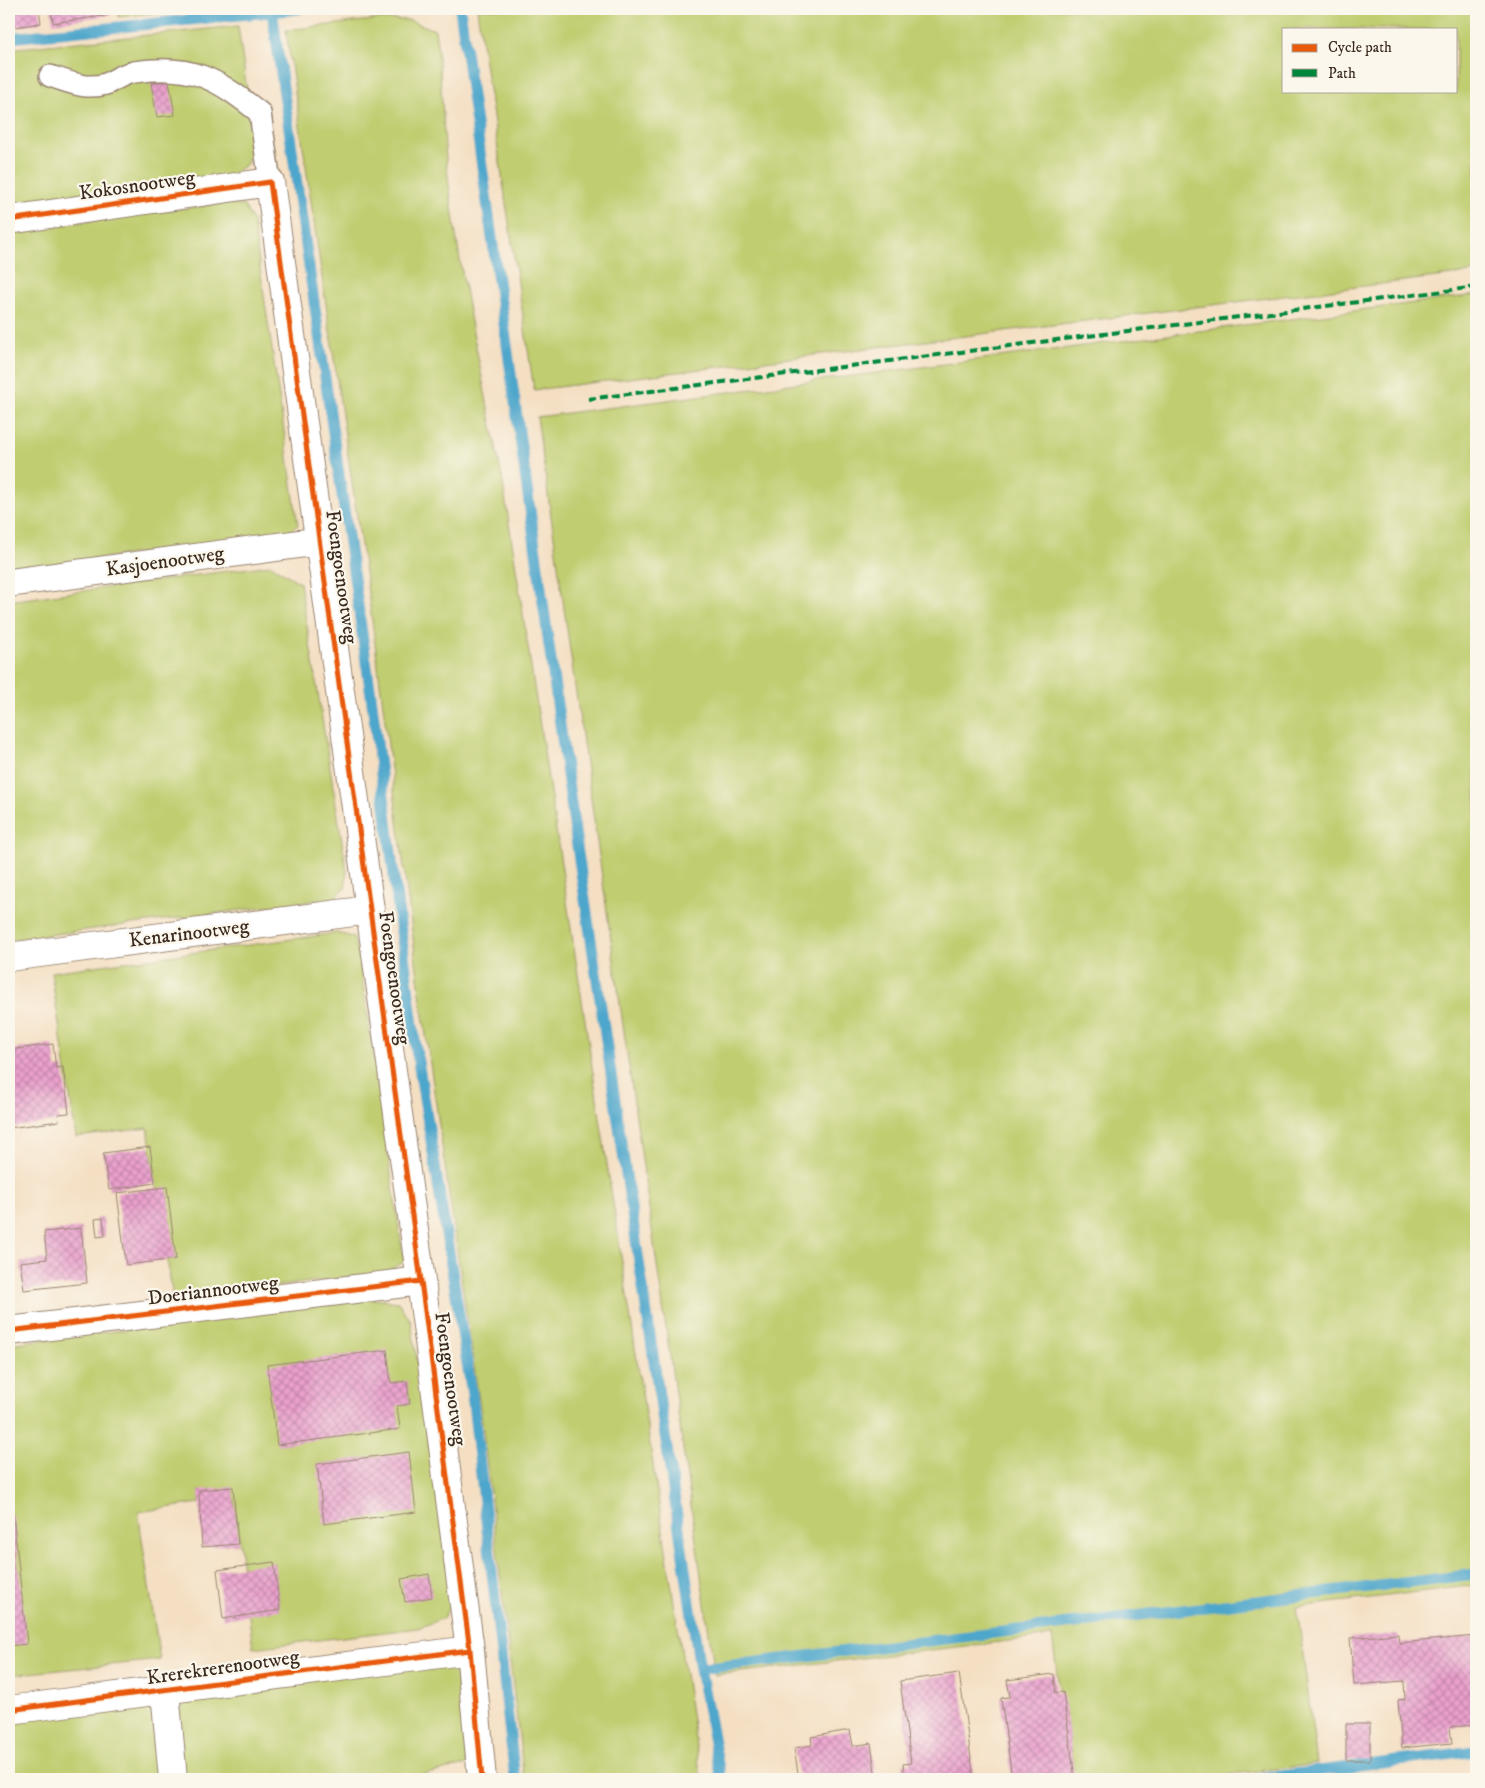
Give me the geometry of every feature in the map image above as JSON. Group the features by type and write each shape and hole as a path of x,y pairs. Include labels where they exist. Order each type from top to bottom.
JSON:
{"street":[{"name":"Kokosnootweg","path":"9,220 270,182"},
{"name":"Foengoenootweg","path":"270,182 321,541 369,910 422,1281 470,1650 482,1779"},
{"name":"Kasjoenootweg","path":"9,583 321,541"},
{"name":"Kenarinootweg","path":"9,957 369,910"},
{"name":"Doeriannootweg","path":"9,1331 422,1281"},
{"name":"Krerekrerenootweg","path":"9,1710 470,1650"},
{"path":"165,1691 172,1779"}],"lane":[{"name":"Foengoenootweg","path":"50,76 84,87 105,84 132,72 180,69 204,76 229,88 260,114 270,182"}],"green space":[{"path":"117,9 191,9 119,17"},
{"path":"477,9 1476,9 1476,272 534,390"},
{"path":"380,19 409,20 435,30 454,222 502,477 701,1779 524,1779 481,1414 422,1008 371,613 286,30"},
{"path":"238,26 254,141 247,164 227,177 9,208 9,49"},
{"path":"225,203 244,206 253,221 298,525 286,534 9,570 9,232"},
{"path":"1476,295 1476,1585 1297,1607 1317,1764 1189,1779 1071,1779 1052,1636 715,1675 537,417"},
{"path":"271,565 300,583 347,872 345,888 334,898 9,940 9,601"},
{"path":"337,933 353,937 359,957 404,1262 384,1273 173,1299 148,1128 76,1137 51,972"},
{"path":"374,1299 398,1302 411,1321 453,1601 443,1618 418,1628 253,1648 234,1498 138,1512 160,1660 9,1675 9,1344"},
{"path":"446,1654 456,1672 467,1765 404,1779 178,1779 179,1693"},
{"path":"145,1690 153,1706 156,1779 9,1779 9,1704"}],"building":[{"path":"9,9 39,9 41,23 9,28"},
{"path":"51,9 109,9 110,15 53,23"},
{"path":"169,81 175,115 157,117 151,83"},
{"path":"53,1044 56,1068 63,1067 69,1113 58,1114 59,1121 9,1128 9,1050"},
{"path":"150,1147 155,1183 109,1190 103,1153"},
{"path":"167,1187 176,1259 126,1265 117,1193"},
{"path":"103,1218 105,1236 97,1237 95,1219"},
{"path":"81,1228 87,1283 24,1290 20,1262 47,1259 44,1232"},
{"path":"387,1350 391,1383 407,1381 410,1404 397,1406 400,1429 277,1445 267,1365"},
{"path":"409,1452 416,1512 324,1524 317,1464"},
{"path":"233,1487 238,1544 202,1547 199,1490"},
{"path":"13,1514 27,1644 9,1646 9,1515"},
{"path":"274,1562 280,1610 223,1619 217,1570"},
{"path":"429,1574 432,1597 405,1602 401,1579"},
{"path":"1398,1634 1399,1643 1476,1636 1476,1725 1450,1727 1452,1743 1402,1748 1398,1700 1405,1699 1404,1681 1354,1685 1350,1638"},
{"path":"959,1673 974,1779 905,1779 903,1764 911,1763 900,1681"},
{"path":"1054,1674 1056,1693 1063,1692 1075,1779 1012,1779 1001,1698 1010,1697 1007,1680"},
{"path":"1346,1724 1370,1724 1370,1760 1346,1760"},
{"path":"850,1730 853,1746 871,1743 876,1779 799,1779 794,1748 812,1745 811,1737"}],"waterway":[{"path":"9,38 299,9"},
{"path":"460,9 578,853 700,1669 1476,1574"},
{"path":"272,11 371,695 415,1042 472,1394 515,1779"},
{"path":"700,1669 721,1779"},
{"path":"1257,1779 1476,1751"}],"marked path":[{"path":"588,399 1476,287"}],"cycle path":[{"path":"9,220 270,182 470,1650 482,1779"},
{"path":"9,1331 421,1281"},
{"path":"9,1710 470,1650"}]}
